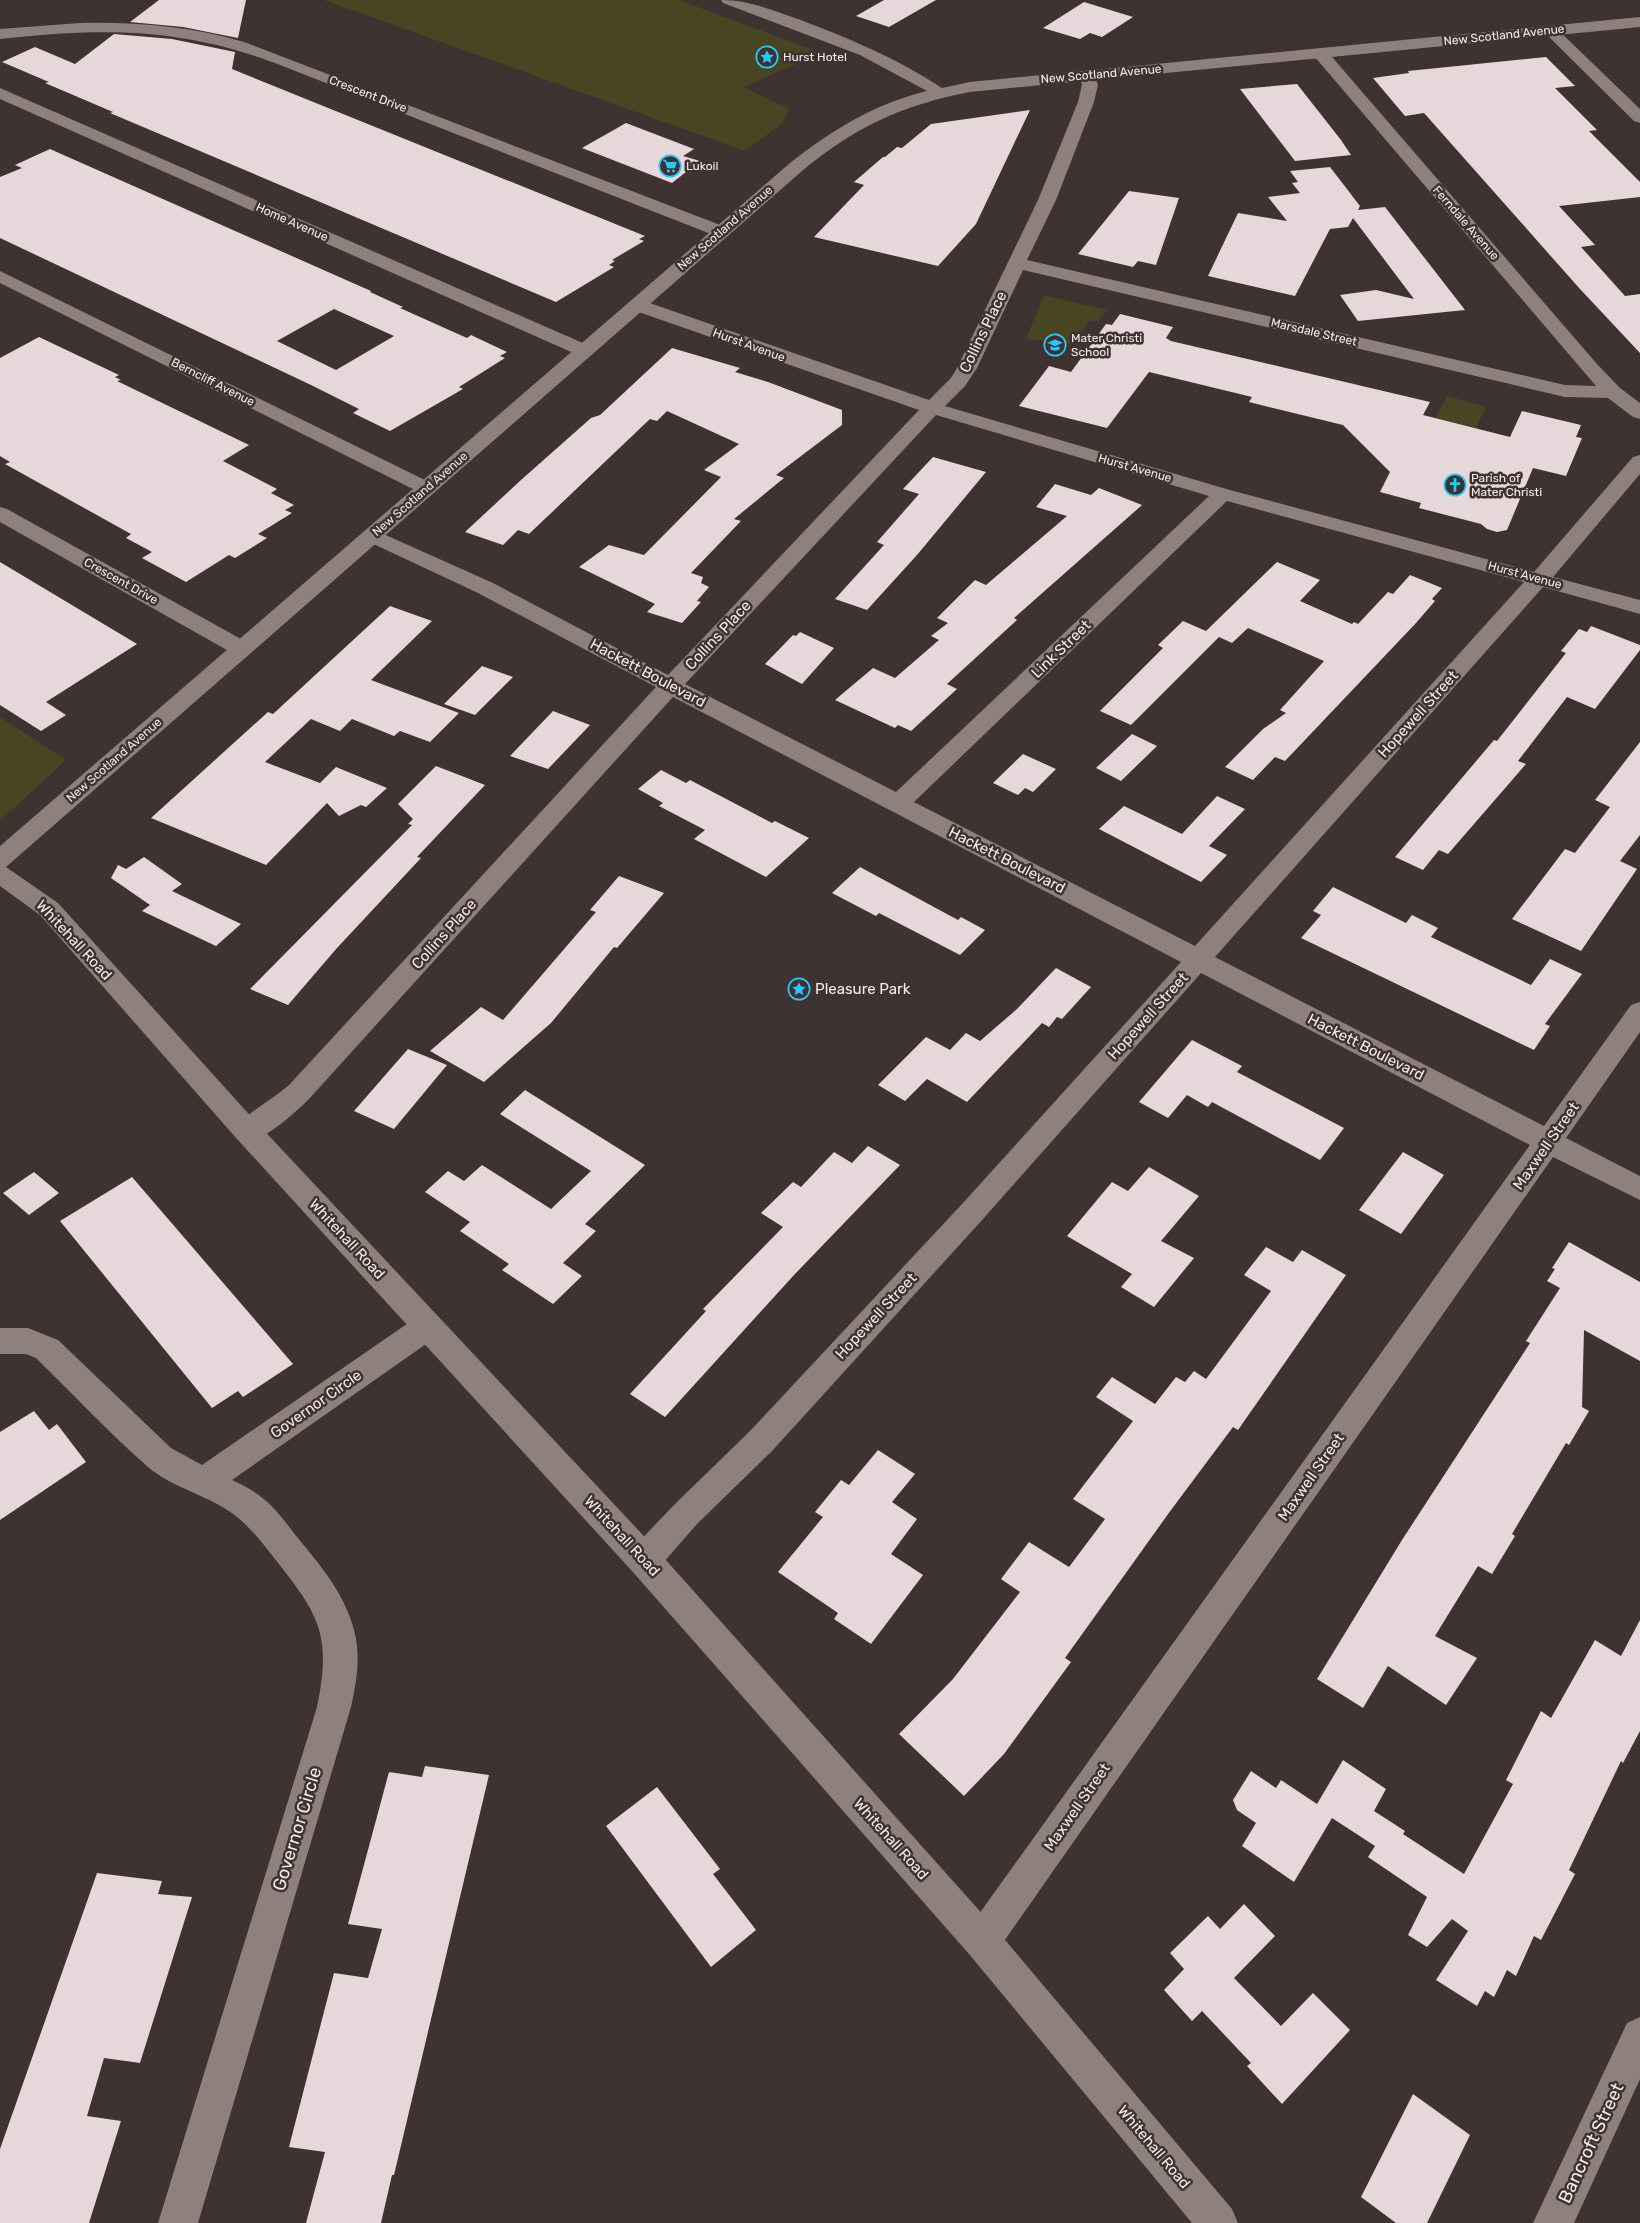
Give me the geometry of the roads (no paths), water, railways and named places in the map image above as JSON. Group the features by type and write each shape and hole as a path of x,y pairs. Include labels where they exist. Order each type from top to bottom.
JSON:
{"street":[{"path":"728,0 889,63 915,76 940,93"},
{"name":"New Scotland Avenue","path":"0,860 426,488 819,148 846,128 884,110 940,93 988,84 1640,22"},
{"name":"Crescent Drive","path":"0,34 70,28 129,28 192,34 236,44 722,232"},
{"path":"1551,31 1640,118"},
{"name":"Ferndale Avenue","path":"1320,53 1590,368 1613,392"},
{"name":"Collins Place","path":"246,1131 284,1106 299,1092 671,686 962,375 1047,200 1086,102 1090,84 1087,75"},
{"name":"Home Avenue","path":"0,93 585,351"},
{"name":"Marsdale Street","path":"1016,263 1565,391 1613,392"},
{"name":"Berncliff Avenue","path":"0,276 426,488"},
{"name":"Hurst Avenue","path":"637,306 932,408 1223,494 1640,606"},
{"path":"1613,392 1640,413"},
{"name":"Hopewell Street","path":"644,1560 686,1514 760,1441 841,1355 1539,579 1640,461"},
{"name":"Link Street","path":"898,804 1223,494"},
{"name":"Crescent Drive","path":"0,513 242,649"},
{"name":"Hackett Boulevard","path":"372,536 451,570 535,612 671,686 1640,1189"},
{"name":"Whitehall Road","path":"0,874 49,909 246,1131 644,1560 982,1941 1218,2223"},
{"name":"Maxwell Street","path":"982,1941 1640,1012"},
{"name":"Governor Circle","path":"203,1482 428,1326"},
{"name":"Governor Circle","path":"0,1341 28,1341 47,1348 146,1447 174,1468 253,1509 320,1589 337,1628 341,1659 334,1707 178,2223"},
{"name":"Bancroft Street","path":"1553,2223 1640,2036"}],"place":[{"name":"Hurst Hotel","path":"767,57"},
{"name":"Lukoil","path":"670,166"},
{"name":"Mater Christi School","path":"1055,345"},
{"name":"Parish of Mater Christi","path":"1455,485"},
{"name":"Pleasure Park","path":"799,989"}]}
